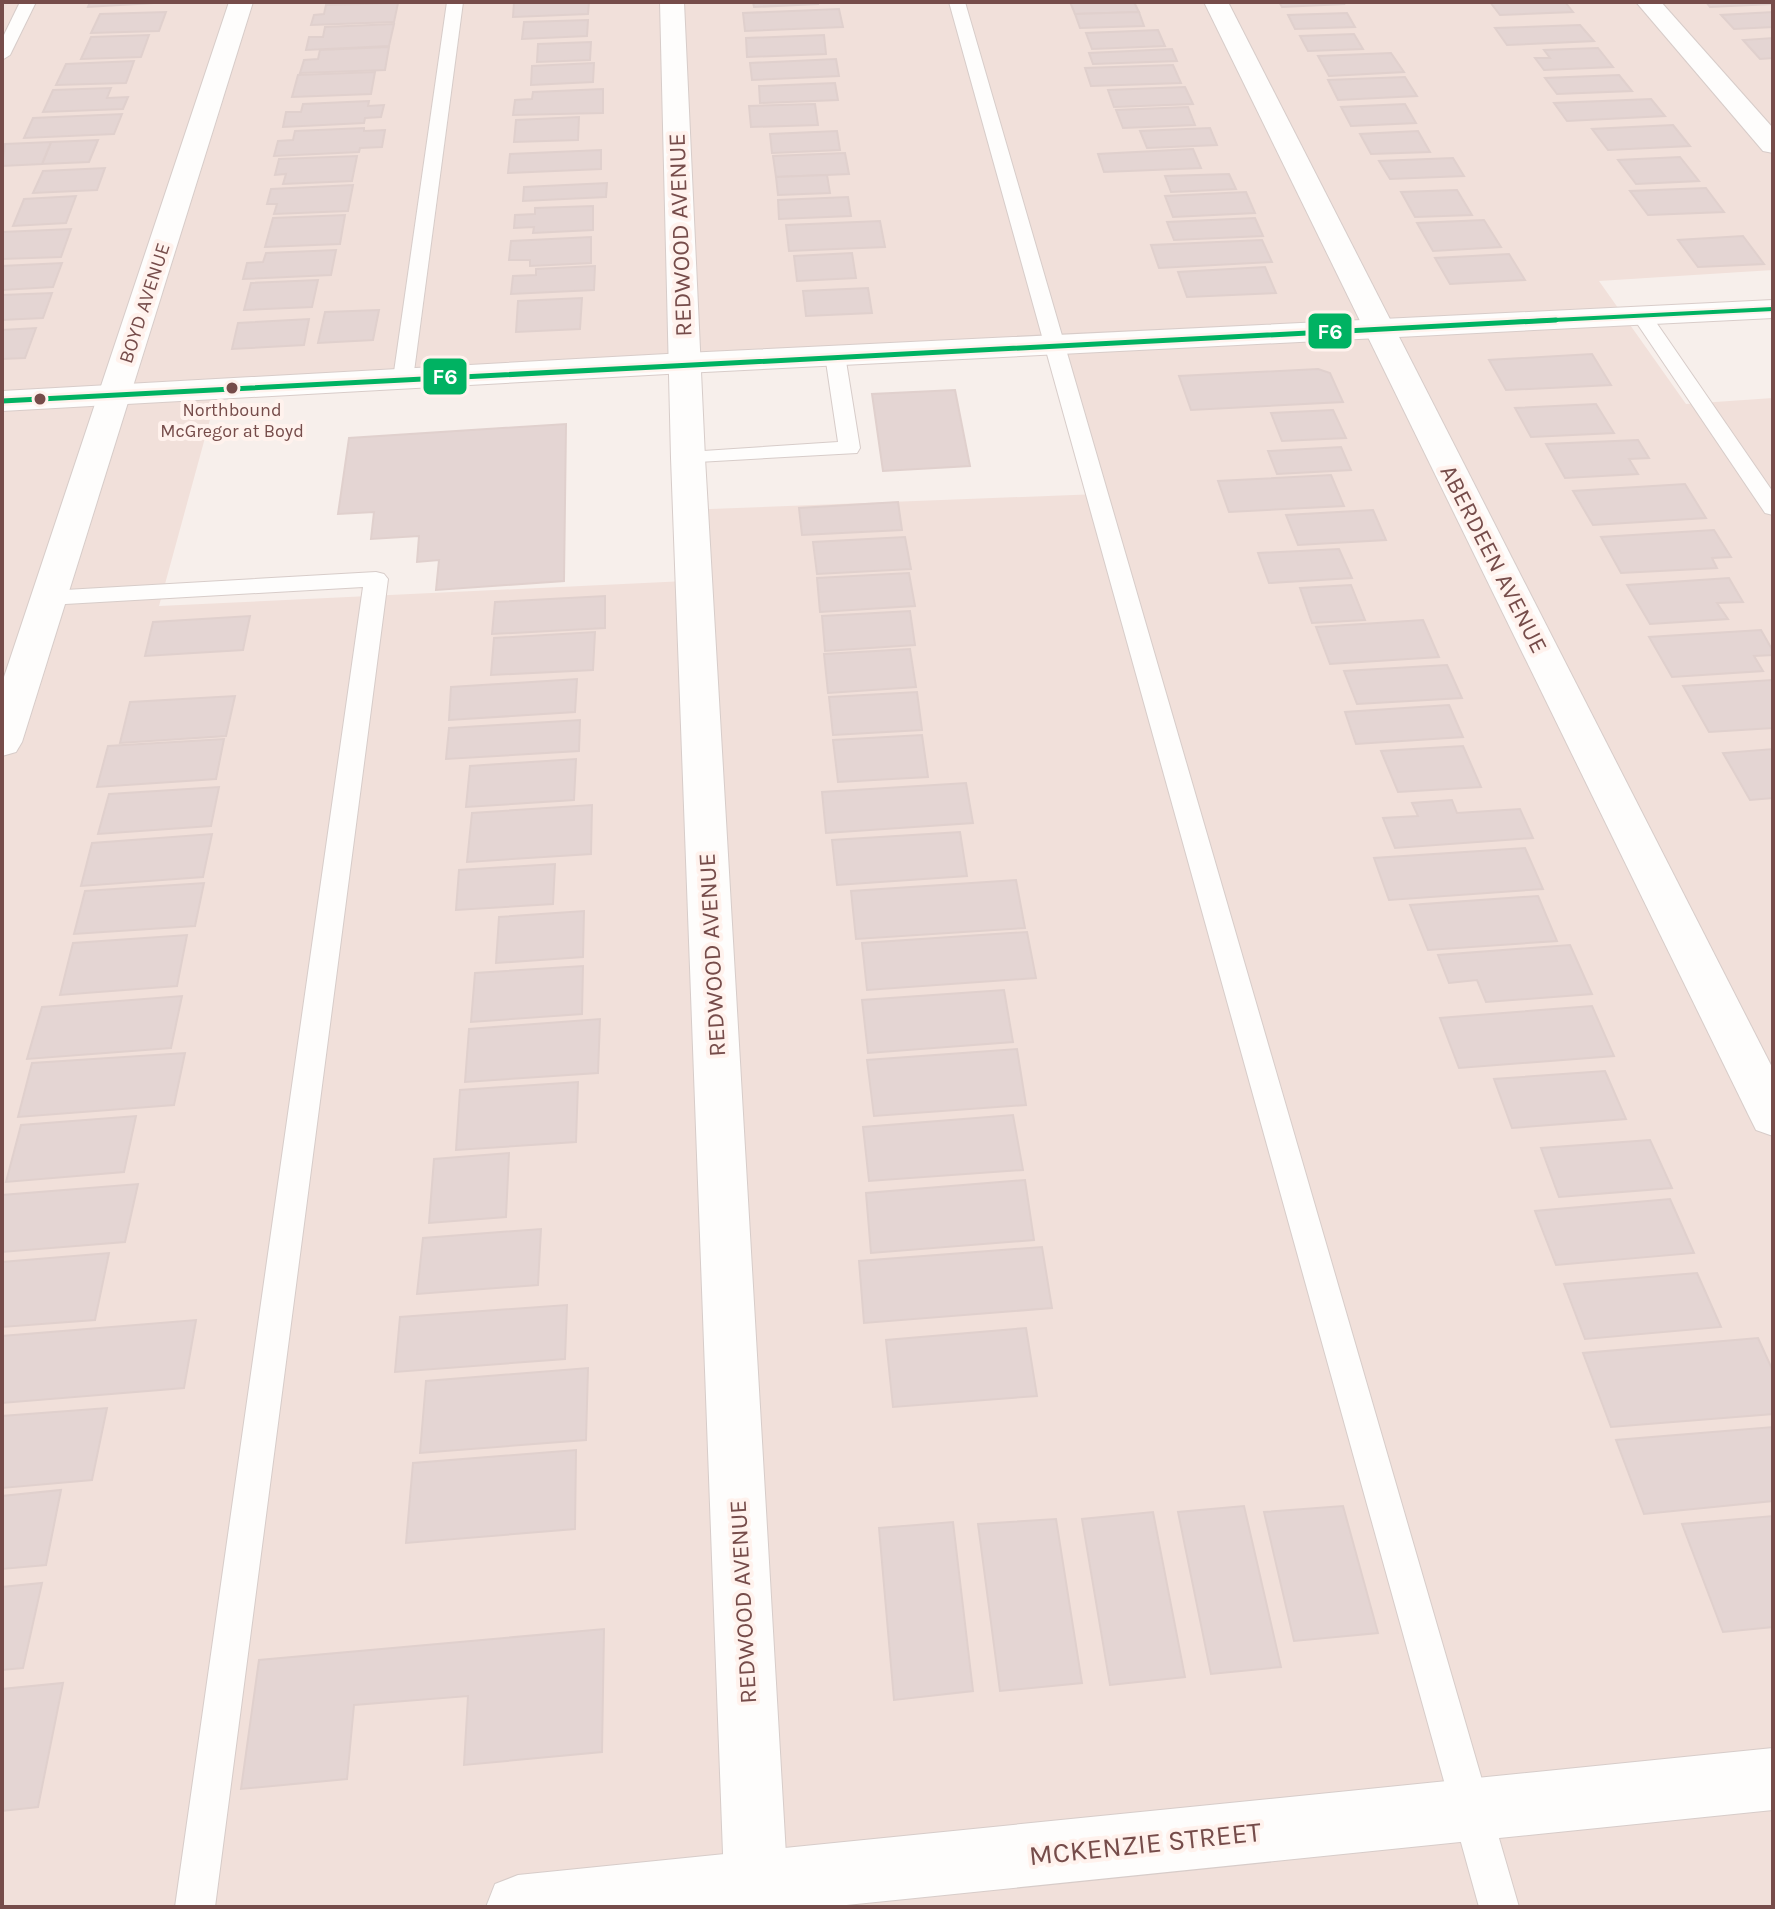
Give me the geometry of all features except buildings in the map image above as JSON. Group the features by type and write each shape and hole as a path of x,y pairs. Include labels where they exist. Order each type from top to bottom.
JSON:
{"street":[{"name":"BOYD AVENUE","path":"2,742 241,2"},
{"name":"REDWOOD AVENUE","path":"672,2 688,458 757,1894"},
{"name":"ABERDEEN AVENUE","path":"1216,2 1773,1116"},
{"path":"1648,2 1773,145"},
{"path":"2,401 835,355 1773,309"},
{"name":"MCKENZIE STREET","path":"518,1907 757,1894 1773,1779"}],"lane":[{"path":"2,55 28,2"},
{"path":"403,379 455,2"},
{"path":"957,2 1499,1907"},
{"path":"1642,316 1773,508"},
{"path":"688,458 849,448 835,355"},
{"path":"48,598 376,579 195,1907"}],"shaded area":[{"path":"2,2 1773,2 1773,270 1599,281 1686,404 1773,398 1773,1907 2,1907","holes":["1057,345 1099,494 683,510 686,581 159,606 217,394"]}],"transit line":[{"name":"F6","path":"2,401 685,363 1773,309"}],"place":[{"name":"Northbound McGregor at Boyd","path":"232,388"}]}
